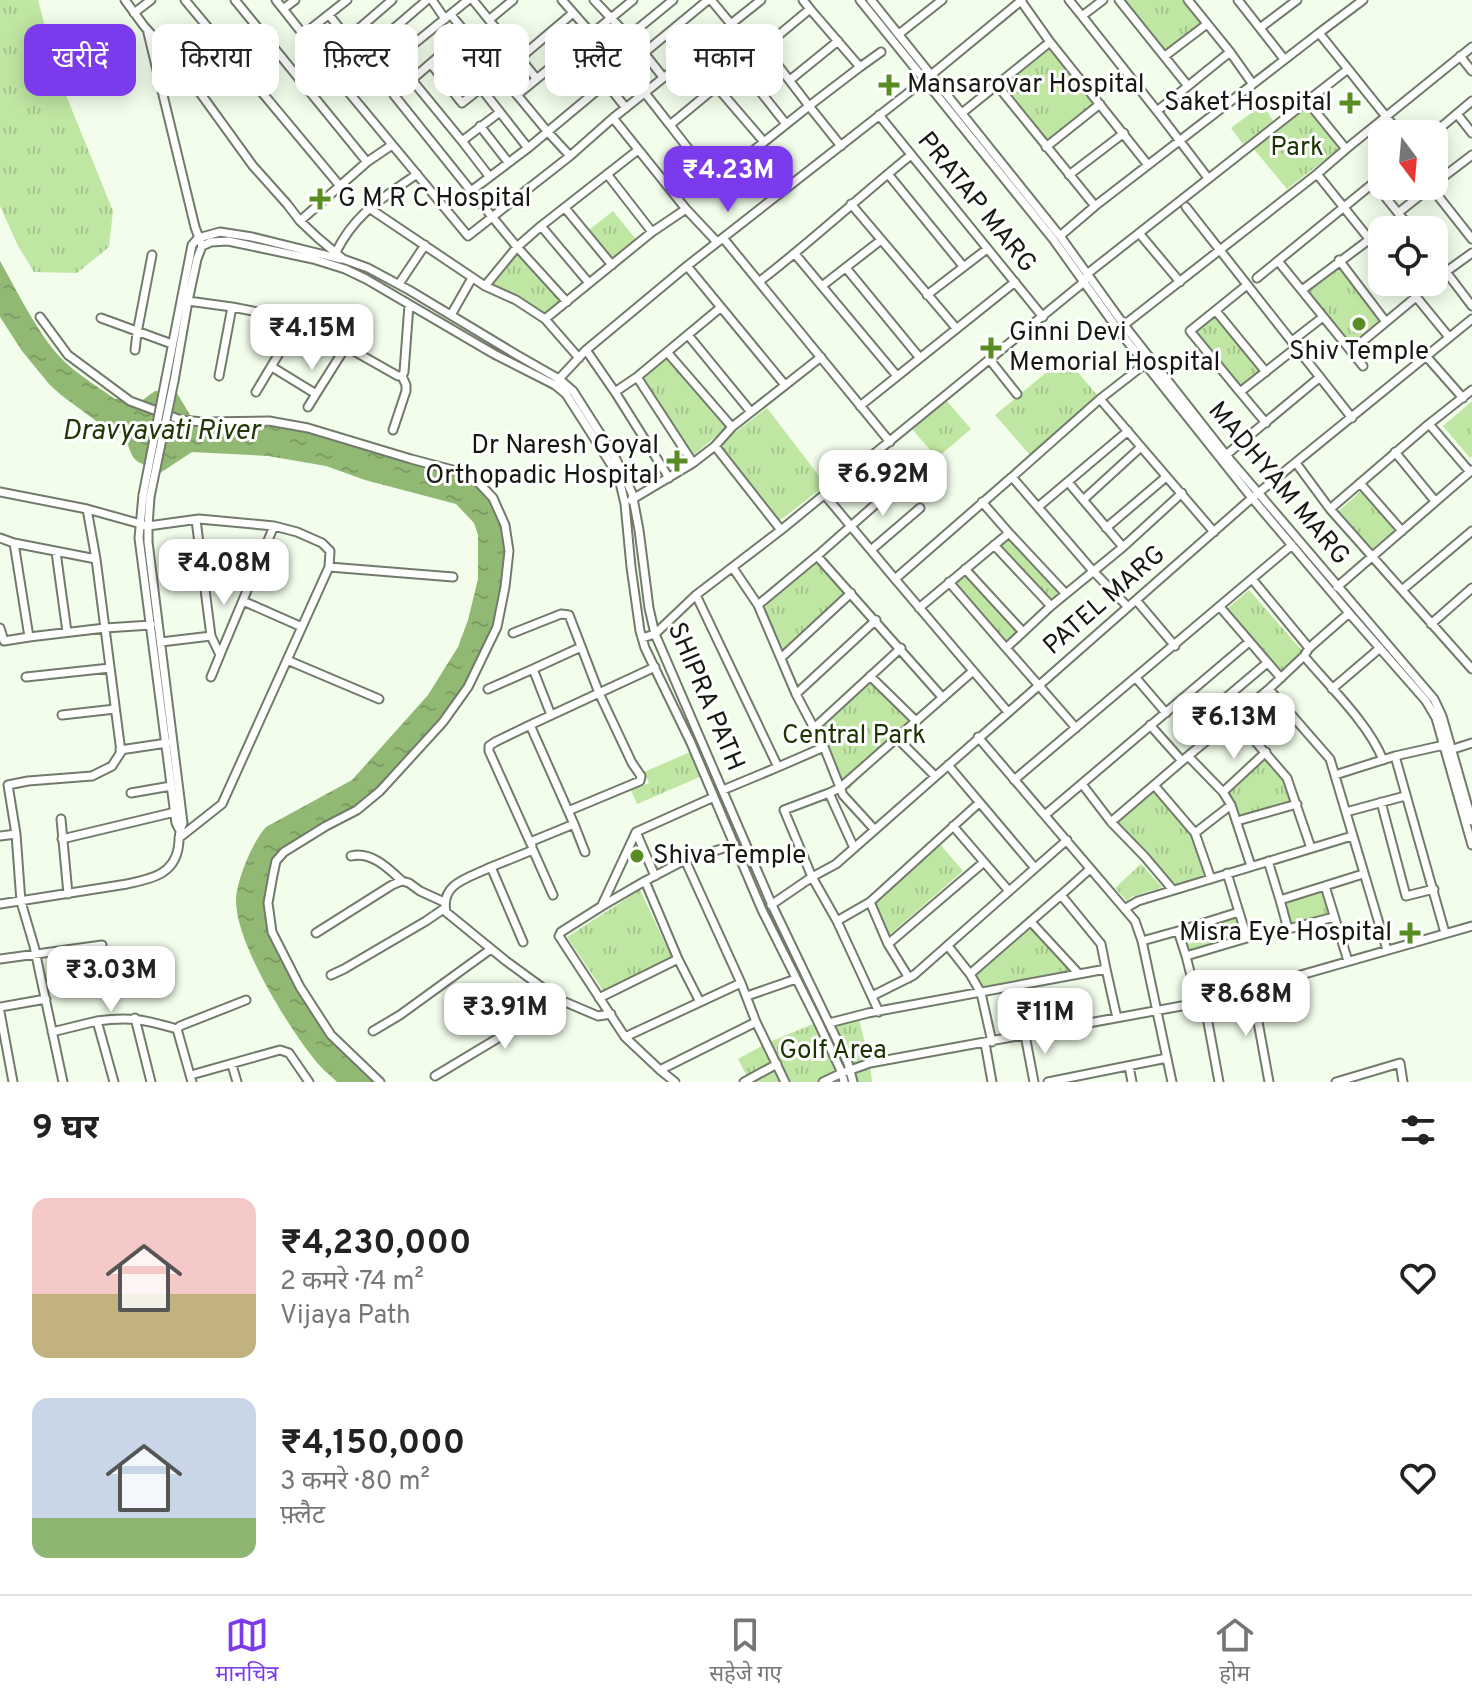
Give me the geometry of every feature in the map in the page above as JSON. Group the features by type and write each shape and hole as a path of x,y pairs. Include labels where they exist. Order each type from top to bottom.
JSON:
{"street":[{"name":"SHIPRA PATH","path":"125,0 152,36"},
{"path":"134,13 151,0"},
{"path":"185,0 340,186"},
{"path":"235,0 367,162"},
{"path":"276,0 296,24"},
{"path":"283,9 295,0"},
{"path":"317,24 347,0"},
{"path":"364,24 392,0"},
{"path":"401,24 430,0 457,24"},
{"path":"418,42 470,0 494,24"},
{"path":"490,19 513,0"},
{"path":"562,0 583,24"},
{"path":"594,0 616,24"},
{"path":"602,24 633,0"},
{"path":"644,24 673,0"},
{"path":"650,48 710,0 731,24 756,2"},
{"path":"803,0 860,67"},
{"path":"860,0 927,78"},
{"name":"MADHYAM MARG","path":"871,0 899,34 927,78 1226,455 1292,545 1426,701 1436,718 1472,821"},
{"path":"899,34 932,3 942,0"},
{"path":"557,382 586,350 687,266 1022,0 1050,42 1148,165"},
{"path":"1069,0 1208,178"},
{"path":"1082,16 1103,0"},
{"path":"1119,0 1188,86"},
{"path":"1188,0 1252,83"},
{"path":"1238,0 1284,59"},
{"path":"1060,236 1252,83 1363,0"},
{"path":"1260,28 1291,2"},
{"path":"783,31 810,9"},
{"path":"529,50 573,13"},
{"path":"329,15 336,24"},
{"path":"1165,56 1207,24"},
{"path":"147,30 152,53"},
{"path":"1319,33 1389,120"},
{"path":"790,80 838,41"},
{"path":"962,113 1050,42"},
{"path":"1124,325 1317,174 1472,47"},
{"path":"647,96 714,182 881,52"},
{"path":"1157,111 1230,52"},
{"path":"1460,56 1472,71"},
{"path":"418,75 434,61"},
{"path":"650,61 663,77"},
{"path":"431,64 434,68"},
{"path":"529,69 536,78"},
{"path":"642,638 655,634 696,595 781,530 1043,317 1139,233 1348,69"},
{"path":"529,84 545,71"},
{"path":"783,71 841,146"},
{"path":"650,89 666,75"},
{"name":"MADHYAM MARG","path":"927,78 962,113 1060,236 1085,278 1145,364 1434,699 1442,716 1447,749 1472,845"},
{"path":"471,191 606,83 626,108"},
{"path":"997,85 1095,206"},
{"path":"418,87 489,176"},
{"path":"0,904 156,877 172,866 179,846 139,538 200,242 162,96"},
{"name":"SHIPRA PATH","path":"202,96 253,166 300,221 343,259 399,284 573,391 627,479 634,499 655,634 772,905 851,1069 853,1082"},
{"path":"352,96 468,236 641,96"},
{"path":"395,96 517,247 567,302"},
{"path":"456,96 462,103 471,96"},
{"path":"487,96 528,148"},
{"path":"518,96 570,156"},
{"path":"670,125 704,96"},
{"path":"725,96 764,142"},
{"path":"764,96 786,124"},
{"path":"1307,101 1346,149"},
{"path":"1448,122 1472,101"},
{"path":"1046,147 1100,104"},
{"path":"462,141 500,112"},
{"path":"1457,114 1472,133"},
{"name":"PRATAP MARG","path":"879,115 1043,317"},
{"path":"613,118 686,209 760,281 890,442"},
{"path":"480,126 508,162"},
{"path":"1069,175 1124,133"},
{"path":"300,221 367,162 392,145"},
{"path":"485,286 517,247 638,150"},
{"path":"760,281 911,155"},
{"path":"1448,174 1472,155"},
{"path":"336,252 355,220 417,174"},
{"path":"607,174 652,232"},
{"path":"888,174 963,266"},
{"path":"1317,174 1368,237"},
{"path":"1257,278 1368,188"},
{"path":"1388,200 1400,216"},
{"path":"1398,213 1414,200"},
{"path":"1443,200 1472,239"},
{"path":"851,204 956,328"},
{"path":"1186,207 1352,418"},
{"path":"369,208 472,278 545,319 579,358"},
{"path":"565,208 612,265"},
{"path":"545,319 652,232 686,209"},
{"path":"541,226 589,283"},
{"path":"170,380 172,344 192,245 220,232 241,235 343,259 345,269"},
{"path":"1139,233 1180,282"},
{"path":"822,286 881,240"},
{"path":"1302,290 1368,240"},
{"name":"SHIPRA PATH","path":"200,242 228,241 345,269 494,354 557,382 620,483 642,638 762,910 844,1082"},
{"path":"399,284 425,245"},
{"path":"927,295 987,249"},
{"path":"1448,270 1472,253"},
{"path":"795,254 897,376"},
{"path":"135,350 152,255"},
{"path":"1339,260 1386,322"},
{"path":"1278,261 1363,366"},
{"path":"687,266 785,385"},
{"path":"846,268 920,358"},
{"path":"1448,272 1472,306"},
{"path":"451,315 472,278"},
{"path":"860,406 1015,282"},
{"path":"1247,285 1190,331 1266,423"},
{"path":"1351,351 1416,297 1449,337"},
{"path":"188,301 299,320 345,348 402,376"},
{"path":"393,430 406,391 402,376 409,305"},
{"path":"219,376 232,307"},
{"path":"615,392 720,308"},
{"path":"1216,311 1266,372"},
{"path":"40,317 68,355 130,401 181,420 269,421 308,428 464,473 477,481 493,498 505,525 509,551 505,587 497,627 468,687 443,722 380,791 357,810 284,852 276,861 273,875 268,903 272,932 300,987 331,1035 380,1082"},
{"path":"1240,392 1266,372 1323,317"},
{"path":"101,318 172,344"},
{"name":"PATEL MARG","path":"762,910 836,864 1255,495 1472,319"},
{"path":"256,392 299,320"},
{"path":"688,335 751,412"},
{"path":"308,407 345,348"},
{"path":"586,350 669,478"},
{"path":"667,352 732,427"},
{"path":"1426,356 1463,398"},
{"path":"625,504 693,463 715,446 732,427 821,357"},
{"path":"990,360 1017,394"},
{"path":"895,579 1100,399 1145,364"},
{"path":"272,367 316,394"},
{"path":"637,377 693,463"},
{"path":"1226,455 1320,377"},
{"path":"1330,509 1472,390"},
{"path":"1100,399 1214,532"},
{"path":"1337,587 1471,471 1429,424"},
{"path":"1038,507 1128,431"},
{"path":"715,446 781,530"},
{"path":"1083,500 1141,447"},
{"path":"1395,452 1435,501"},
{"path":"1296,463 1330,509 1472,669"},
{"path":"1012,477 1128,607"},
{"path":"1106,528 1166,477"},
{"path":"1068,482 1123,547"},
{"path":"1360,483 1402,531"},
{"path":"758,605 894,488"},
{"path":"0,492 87,509 143,524 196,520 274,526 322,543 330,551 329,567 222,804 179,833"},
{"path":"1006,648 1182,493"},
{"path":"824,494 1008,712"},
{"path":"982,502 1066,594"},
{"path":"871,550 920,508"},
{"path":"63,1082 21,902 16,834 4,785 92,776 112,766 121,752 87,509"},
{"path":"196,520 211,636 220,655"},
{"path":"143,524 183,823 179,833"},
{"path":"211,677 274,526"},
{"path":"1402,590 1472,531"},
{"path":"919,608 1009,533"},
{"path":"0,538 96,559"},
{"path":"14,543 29,637"},
{"path":"994,545 1051,606"},
{"path":"1014,780 1292,545"},
{"path":"56,552 67,632"},
{"path":"817,556 943,698"},
{"path":"329,567 453,577"},
{"path":"733,568 758,605 843,795 875,830"},
{"path":"965,569 1023,632"},
{"path":"202,573 254,571"},
{"path":"1252,579 1309,648"},
{"path":"949,582 1076,728"},
{"path":"1431,624 1469,590 1472,600"},
{"path":"782,657 851,593"},
{"path":"696,595 778,767"},
{"path":"1136,600 1175,646"},
{"path":"243,601 302,627"},
{"path":"1220,607 1281,678"},
{"path":"513,633 565,613 569,615 599,693 641,779 568,811"},
{"path":"1111,822 1269,689 1349,613"},
{"path":"796,694 876,620"},
{"path":"0,628 4,641 151,625"},
{"path":"161,642 211,636"},
{"path":"1045,815 1249,642"},
{"path":"488,689 581,647"},
{"path":"813,729 901,648"},
{"path":"1332,689 1380,648"},
{"path":"1304,656 1372,738 1383,760"},
{"path":"287,660 379,699"},
{"path":"1202,718 1267,663"},
{"path":"553,895 489,746 655,667"},
{"path":"26,677 110,668"},
{"path":"533,669 551,715"},
{"path":"879,1012 837,921 812,877 784,810 840,788 973,671"},
{"path":"870,676 916,721"},
{"path":"1136,678 1166,713"},
{"path":"1269,689 1330,759 1387,950"},
{"path":"1184,698 1215,733"},
{"path":"62,715 115,709"},
{"path":"1235,718 1287,778 1311,848"},
{"path":"530,725 585,852"},
{"path":"1150,725 1223,792 1231,805 1251,866"},
{"path":"978,737 1135,921 1172,1082"},
{"path":"897,738 935,776"},
{"path":"120,750 167,743"},
{"path":"1335,775 1395,756 1472,743"},
{"path":"723,790 824,747"},
{"path":"1223,792 1266,752"},
{"path":"1395,756 1445,933"},
{"path":"948,765 1035,868"},
{"path":"1082,784 1111,822 1173,890"},
{"path":"1154,785 1195,833 1211,879"},
{"path":"131,793 171,786"},
{"path":"1463,791 1472,788"},
{"path":"829,793 854,848"},
{"path":"1346,812 1405,796"},
{"path":"602,906 636,832 714,797"},
{"path":"1381,802 1406,896 1434,889"},
{"path":"837,921 870,902 979,803"},
{"path":"1237,821 1297,804"},
{"path":"1195,833 1231,805"},
{"path":"62,839 175,812"},
{"path":"61,819 68,894"},
{"path":"331,975 426,921 444,905 451,886 574,824"},
{"path":"953,826 1009,891"},
{"path":"636,832 655,876"},
{"path":"0,836 16,834"},
{"path":"1126,908 1138,901 1352,836"},
{"path":"872,996 909,978 1067,840"},
{"path":"675,1082 625,1037 559,936 602,906 685,860 734,845"},
{"path":"351,856 361,854 378,861 402,881 444,905 446,912 558,999 598,1016 611,1014"},
{"path":"685,860 785,1082"},
{"path":"1268,861 1288,929"},
{"path":"888,944 984,862"},
{"path":"491,867 523,942"},
{"path":"970,974 1090,869"},
{"path":"1227,873 1247,938"},
{"path":"1280,900 1363,874"},
{"path":"316,933 402,881"},
{"path":"645,881 700,1002"},
{"path":"1325,886 1348,961"},
{"path":"1061,895 1101,944 1117,1018"},
{"path":"870,902 888,944 909,978"},
{"path":"1142,941 1239,912"},
{"path":"1186,956 1334,917"},
{"path":"1031,922 1079,974"},
{"path":"823,1082 870,1063 1201,1002 1472,926"},
{"path":"1178,931 1201,1002 1219,1082"},
{"path":"0,959 102,945"},
{"path":"948,946 981,993 992,1082"},
{"path":"373,1031 491,949"},
{"path":"599,998 678,959"},
{"path":"829,1023 1106,969"},
{"path":"747,996 796,979"},
{"path":"625,1037 741,983"},
{"path":"1252,989 1269,1082"},
{"path":"13,1082 0,1010 46,999"},
{"path":"435,1076 558,999"},
{"path":"52,1032 120,1017 177,1029 246,1000"},
{"path":"135,1018 151,1082"},
{"path":"97,1021 114,1082"},
{"path":"660,1070 756,1022"},
{"path":"177,1029 192,1079 280,1050 286,1051 309,1082"},
{"path":"1025,1035 1034,1082"},
{"path":"1048,1082 1167,1058"},
{"path":"1336,1082 1400,1063 1403,1082"},
{"path":"744,1082 777,1064"},
{"path":"232,1065 237,1082"},
{"path":"1129,1066 1132,1082"},
{"path":"0,1072 12,1070"}],"green space":[{"path":"0,0 38,0 44,24 24,24 24,96 66,96 113,211 109,247 77,273 34,272 0,206"},
{"path":"1125,0 1185,0 1205,23 1165,56"},
{"path":"1050,47 1096,104 1045,143 1001,85"},
{"name":"Park","path":"1263,104 1273,121 1243,144 1231,128"},
{"name":"Park","path":"1307,107 1340,148 1287,189 1253,148"},
{"path":"613,211 639,243 612,265 585,233"},
{"path":"517,247 567,302 545,319 485,286"},
{"path":"1339,266 1381,322 1351,347 1308,289"},
{"path":"1216,311 1266,372 1240,392 1190,331"},
{"path":"1065,357 1097,395 1030,455 995,415"},
{"path":"667,358 728,426 694,455 642,378"},
{"path":"946,400 971,429 937,458 912,429"},
{"path":"1472,401 1472,456 1470,458 1443,426"},
{"path":"767,408 826,485 779,521 720,444"},
{"path":"1362,490 1396,529 1372,549 1339,511"},
{"path":"1009,533 1066,594 1051,606 994,545"},
{"path":"818,561 847,594 784,651 763,606"},
{"path":"965,569 1023,632 1006,648 947,585"},
{"path":"1249,590 1304,653 1282,674 1227,609"},
{"name":"Central Park","path":"870,676 916,721 843,795 813,729"},
{"path":"690,752 702,776 637,804 631,790 649,783 644,772"},
{"path":"1266,752 1287,778 1297,804 1237,821 1223,793"},
{"path":"1153,791 1190,833 1204,876 1177,886 1117,823"},
{"path":"939,843 963,871 889,935 875,901"},
{"path":"1141,864 1162,887 1127,901 1115,888"},
{"path":"1323,887 1334,917 1288,927 1281,900"},
{"path":"640,890 672,958 604,992 567,937"},
{"path":"1238,916 1244,937 1188,953 1182,932"},
{"path":"1031,922 1079,974 981,993 975,972"},
{"name":"Golf Area","path":"858,1016 872,1082 750,1082 738,1059 818,1022"}],"water":[{"name":"Dravyavati River","path":"0,261 43,336 60,357 115,399 133,407 155,391 177,393 196,425 286,428 322,434 397,459 465,476 486,493 503,521 507,558 495,627 450,715 371,802 285,851 267,896 273,933 280,948 338,1044 376,1082 337,1082 317,1063 278,1006 254,961 238,919 237,893 246,862 266,827 352,780 428,695 458,647 468,620 478,579 478,535 474,523 456,504 365,480 326,466 268,456 192,452 160,473 158,468 142,464 132,455 124,434 107,429 61,395 22,351 0,317"}],"place":[{"name":"Mansarovar Hospital","path":"889,85"},
{"name":"Saket Hospital","path":"1350,103"},
{"name":"G M R C Hospital","path":"320,199"},
{"name":"Shiv Temple","path":"1359,324"},
{"name":"Ginni Devi Memorial Hospital","path":"991,348"},
{"name":"Dr Naresh Goyal Orthopadic Hospital","path":"677,461"},
{"name":"Shiva Temple","path":"637,856"},
{"name":"Misra Eye Hospital","path":"1410,933"}]}
